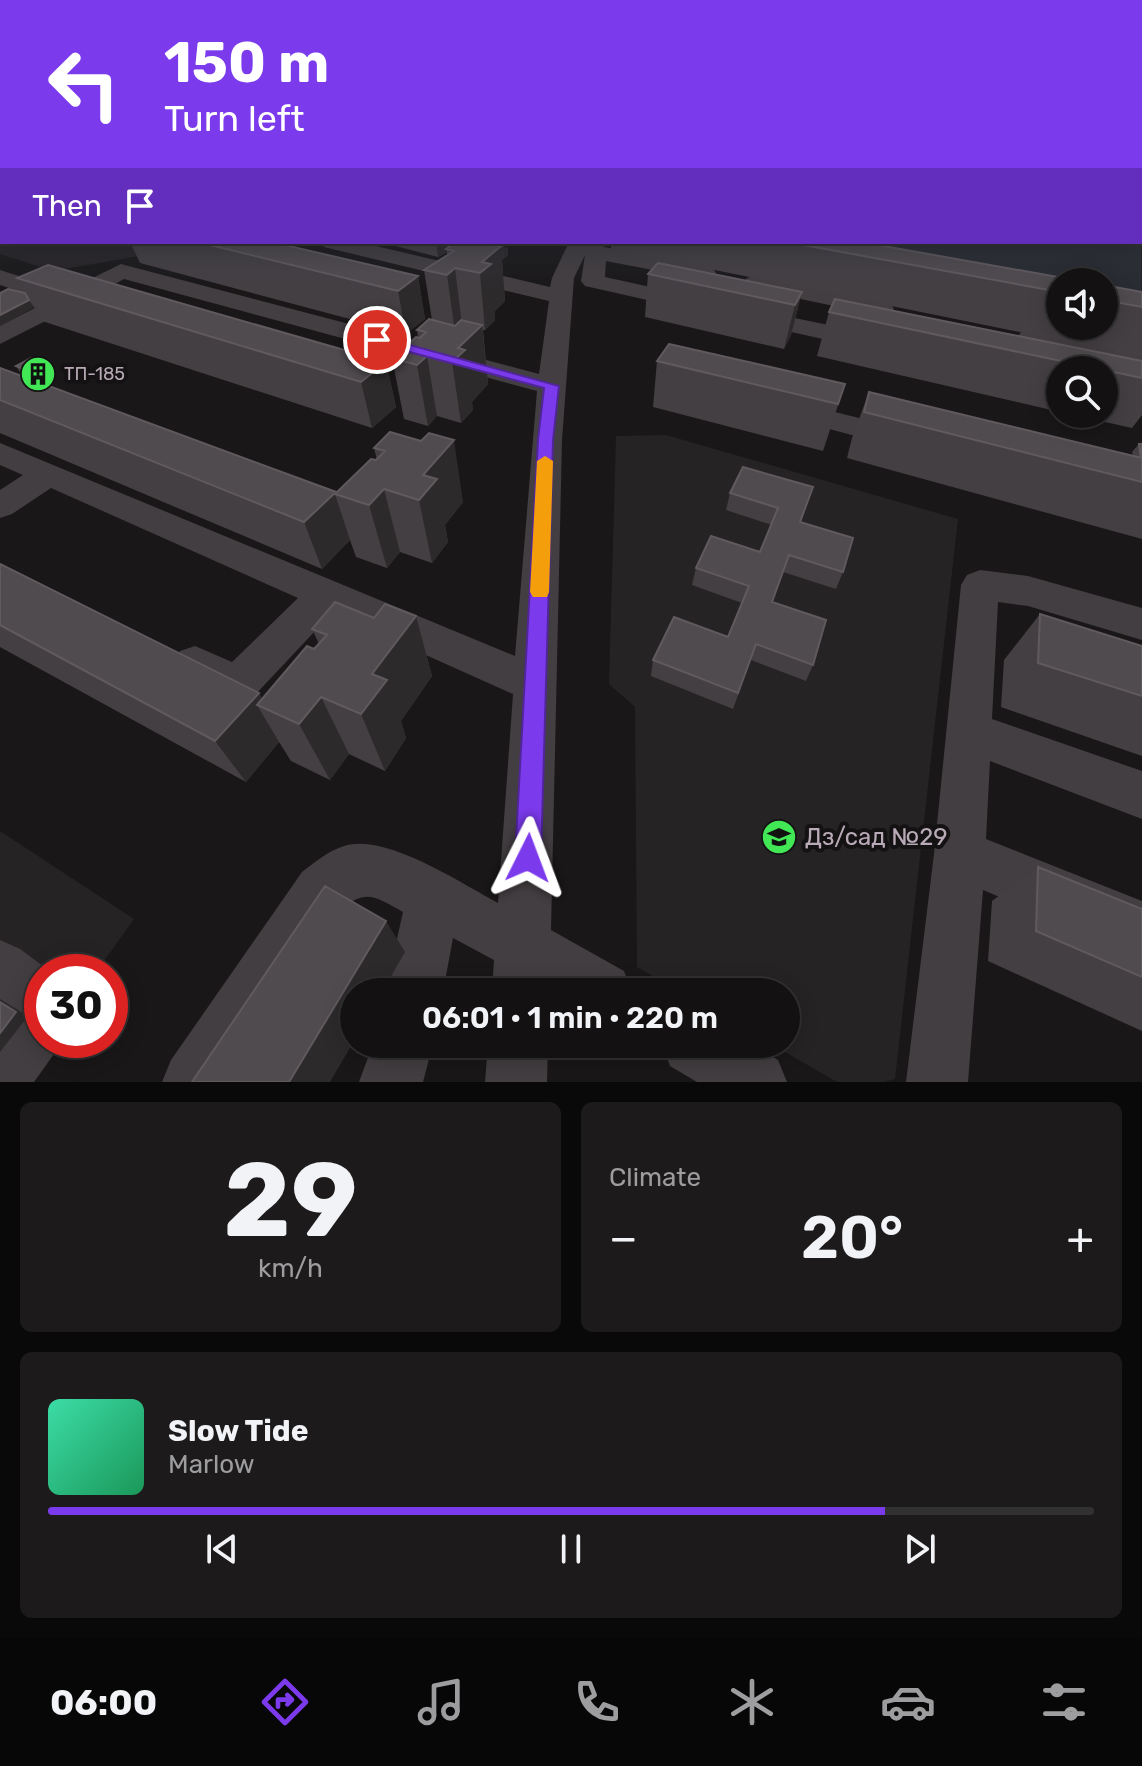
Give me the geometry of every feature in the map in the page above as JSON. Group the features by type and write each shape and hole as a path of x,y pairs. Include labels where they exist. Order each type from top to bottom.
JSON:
{"street":[{"path":"340,244 561,297"},
{"path":"522,969 546,440 563,278 589,245"},
{"path":"589,245 729,278 908,314"},
{"path":"589,245 593,281 889,346"},
{"path":"0,336 121,271 551,386"},
{"path":"0,277 97,308"},
{"path":"151,301 176,287"},
{"path":"1002,333 1142,361"},
{"path":"356,357 377,340"},
{"path":"758,402 927,445"},
{"path":"0,453 536,684"},
{"path":"0,506 49,474"},
{"path":"937,1082 960,854 980,585 1028,591 1142,624"},
{"path":"237,685 326,594"},
{"path":"167,650 278,708"},
{"path":"969,732 1142,795"},
{"path":"960,854 1142,929"},
{"path":"193,1082 321,891 347,871 378,870 433,898 522,969 554,978"},
{"path":"417,978 433,898"},
{"path":"0,969 24,988"},
{"path":"0,1076 24,1044"},
{"path":"390,1082 400,1058"},
{"path":"516,1082 517,1058"},
{"path":"716,1058 756,1082"}],"shaded area":[{"path":"0,244 164,244 139,256 53,271 0,254"},
{"path":"773,244 1141,244 1142,314 1118,310 1118,268 1046,268 1046,280"},
{"name":"Дз/сад №29","path":"666,435 958,519 895,1079 884,1082 837,1082 795,1058 800,1058 800,978 656,978 637,967 635,707 609,684 616,436"},
{"path":"0,831 134,919 109,954 24,954 24,1058 0,1082"}],"building":[{"path":"206,244 281,244 418,276 398,291"},
{"path":"453,244 501,246 482,262 491,264 480,273 455,268 447,275 424,270 454,251 446,249"},
{"path":"798,244 872,244 1046,275 1046,289"},
{"path":"658,263 802,292 795,305 648,274"},
{"path":"48,265 386,362 361,382 17,278"},
{"path":"1118,288 1142,292 1142,307 1118,303"},
{"path":"8,289 25,293 29,300 0,315 0,293"},
{"path":"835,299 1117,356 1046,358 829,312"},
{"path":"429,319 455,326 461,320 482,325 458,348 465,350 452,362 427,356 417,365 392,358 426,332 417,330"},
{"path":"669,344 845,384 838,404 657,361"},
{"path":"1118,356 1142,361 1142,378 1118,373"},
{"path":"31,358 50,365 35,373 16,366"},
{"path":"0,368 336,492 304,522 0,400"},
{"path":"869,392 1142,458 1142,482 864,412"},
{"path":"390,432 421,441 429,433 454,440 423,475 437,479 419,500 384,489 369,505 335,494 371,459 376,460 385,451 374,448"},
{"path":"743,467 813,487 800,522 853,538 843,572 789,555 772,602 826,620 813,665 756,644 738,693 653,660 674,617 728,637 749,586 696,568 711,536 760,552 778,508 730,493"},
{"path":"0,564 259,693 215,741 0,625"},
{"path":"335,602 374,618 385,604 416,616 372,674 387,680 361,714 321,697 299,724 257,705 307,646 314,649 327,635 312,629"},
{"path":"1040,614 1142,646 1142,696 1038,663"},
{"path":"1038,867 1142,909 1142,977 1036,931"},
{"path":"325,886 386,921 352,978 340,978 340,997 289,1082 192,1082"},
{"path":"0,1002 16,1012 0,1033"}],"slow traffic":[{"path":"540,592 545,461"}],"place":[{"name":"ТП-185","path":"38,374"},
{"name":"Дз/сад №29","path":"779,837"}],"route":[{"path":"377,340 551,386 528,858"}]}
